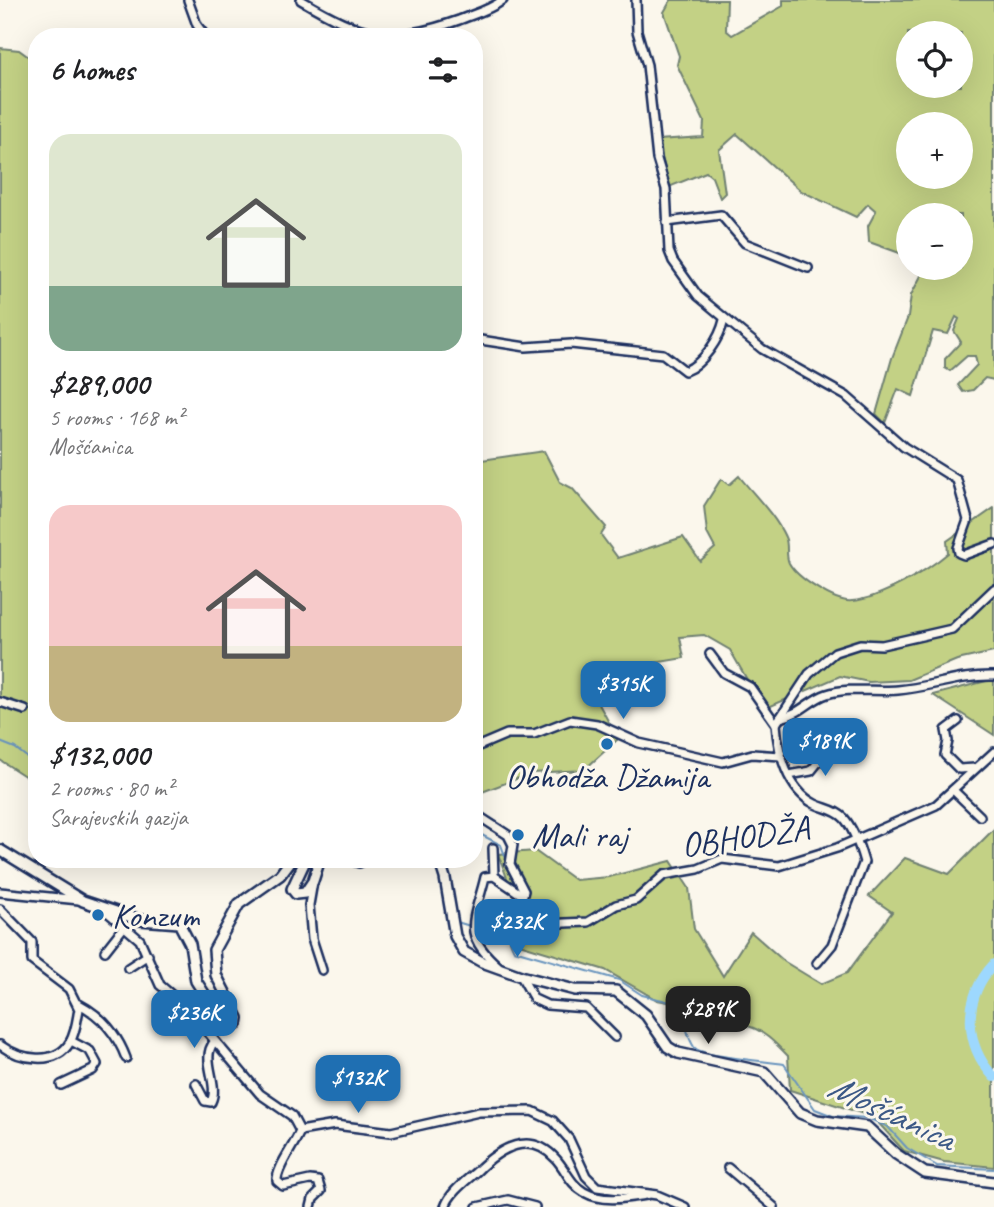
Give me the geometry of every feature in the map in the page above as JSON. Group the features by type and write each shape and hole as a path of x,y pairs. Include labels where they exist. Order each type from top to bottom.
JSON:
{"main road":[{"path":"0,850 28,867"},
{"path":"29,868 83,901 140,920 178,923 190,944 196,981 223,1023 234,1026 238,1018 216,975 214,950 239,904 280,875 285,868"},
{"path":"302,868 293,892 301,895 313,881 317,868"},
{"path":"441,868 459,945 471,957 501,969 575,990 616,992 646,1015 668,1047 678,1053 764,1072 800,1113 817,1120 867,1127 896,1154 925,1173 994,1182"}],"street":[{"path":"188,0 199,28"},
{"path":"301,0 343,25 356,28"},
{"path":"435,28 485,11 503,0"},
{"path":"636,0 637,30 647,65 657,159 668,197 670,256 698,296 724,320 775,359 808,373 846,396 904,447 957,480 968,520 958,548 959,553 964,555 994,544"},
{"path":"667,222 721,215 746,243 808,268"},
{"path":"483,340 526,347 571,344 663,354 685,371 704,357 724,320"},
{"path":"778,721 809,674 835,652 860,644 882,645 952,629 994,589"},
{"name":"OBHODŽA","path":"710,654 724,673 750,687 778,721 781,756 801,795 842,815 864,862 832,945 817,963"},
{"path":"778,721 796,715 828,693 896,690 922,687 952,677 994,676"},
{"path":"0,702 25,710"},
{"path":"483,744 507,734 534,734 570,720 597,724 639,744 723,762 752,754 781,756"},
{"path":"958,722 946,730 948,741 945,755 959,769 979,767"},
{"path":"789,775 811,771 824,755 844,746"},
{"name":"OBHODŽA","path":"483,819 508,835 513,845 510,864 523,885 516,920 519,925 588,922 616,905 636,900 664,875 698,869 727,859 779,866 856,841 936,805 959,781 994,752"},
{"path":"953,790 980,816"},
{"path":"493,848 494,876"},
{"path":"501,969 474,942 472,932 485,877 494,876 514,887 522,895"},
{"path":"313,881 309,905 312,939 322,970"},
{"path":"0,892 83,901"},
{"path":"0,909 32,942 32,961 69,989 79,1004 105,1023 118,1039 126,1059"},
{"path":"105,909 123,928 140,940 160,985 179,1000 260,1094 292,1116 300,1131"},
{"path":"105,951 123,928"},
{"path":"128,968 148,955"},
{"path":"520,975 534,999 547,1005 586,1008 615,1037"},
{"path":"0,1045 18,1057 59,1054 71,1041 79,1004"},
{"path":"61,1085 93,1069 97,1064 90,1051 71,1041"},
{"path":"196,1084 205,1101 211,1102 214,1094 208,1054 214,1042"},
{"path":"300,1131 335,1125 391,1132 479,1112 532,1111 553,1121 569,1139 586,1176 597,1187 652,1194 685,1207"},
{"path":"300,1131 290,1154 279,1168 277,1181 283,1186 310,1180 318,1181 321,1191 313,1199 311,1207"},
{"path":"445,1207 452,1195 486,1162 510,1147 526,1143 543,1147 577,1187 586,1193 615,1199 652,1194"},
{"path":"728,1168 774,1207"},
{"path":"477,1207 508,1200 535,1207"}],"green space":[{"path":"671,0 727,0 726,30 732,35 783,6 783,0 994,0 994,380 985,378 973,390 963,392 958,385 977,365 975,356 967,356 950,371 945,368 945,359 961,342 954,331 959,319 956,317 948,334 933,331 913,396 898,389 885,423 876,414 892,358 908,317 911,295 919,280 973,280 973,203 896,203 896,252 869,242 868,226 876,211 868,204 856,217 801,191 737,134 719,150 725,193 720,198 712,177 706,172 669,187 658,140 703,137 704,121 677,65 679,56 664,12"},
{"path":"0,48 19,50 28,56 28,778 0,760"},
{"path":"544,451 560,482 572,488 606,527 601,535 618,558 683,537 700,561 715,548 707,533 704,506 721,479 729,485 739,476 781,529 786,540 788,560 793,569 818,588 845,601 876,595 916,575 948,553 947,541 994,508 994,652 957,660 909,680 869,682 840,676 764,709 730,650 704,635 680,637 684,658 583,675 618,739 584,770 532,773 483,792 483,460"},
{"path":"994,679 994,735 933,695"},
{"path":"994,829 994,1167 944,1162 904,1151 873,1117 790,1090 788,1056 761,1032 734,1023 708,1022 696,1007 657,1000 605,970 519,944 518,907 498,854 535,851 575,880 609,877 671,861 689,888 694,929 723,976 751,932 785,962 821,984 847,973 892,912 869,896 905,858 949,874"}],"waterway":[{"name":"Mošćanica","path":"0,742 15,748 28,758"},
{"name":"Mošćanica","path":"483,836 501,845 507,861"},
{"name":"Mošćanica","path":"519,896 508,929 514,950 619,980 642,995 683,1005 686,1027 694,1047 721,1056 784,1064 815,1109 833,1116 868,1118 888,1127 907,1148 937,1166 994,1169"},
{"path":"457,922 470,926"},
{"path":"477,929 505,936"},
{"path":"994,964 977,991 971,1020 977,1050 994,1077"}],"place":[{"name":"Obhodža Džamija","path":"607,744"},
{"name":"Mali raj","path":"518,835"},
{"name":"Konzum","path":"98,915"}]}
